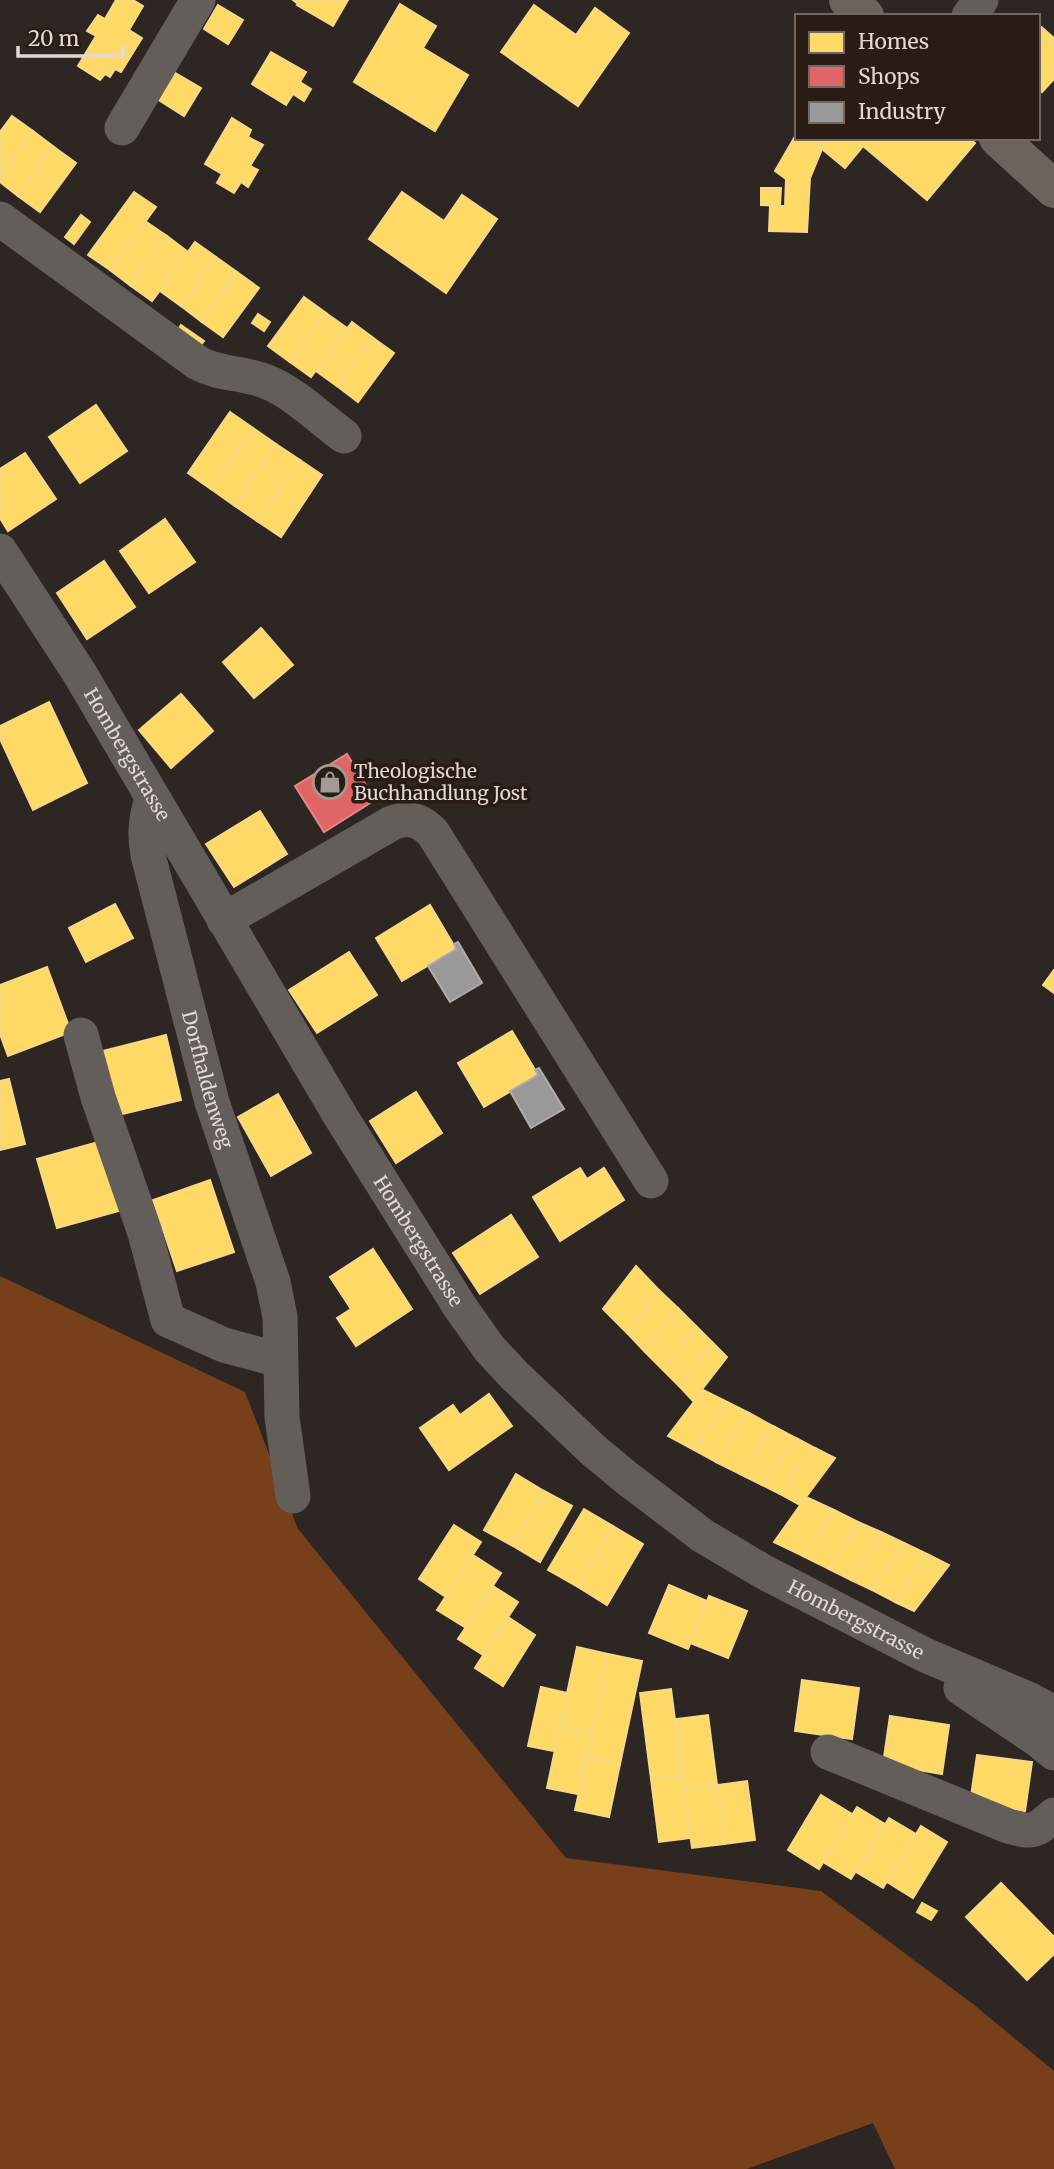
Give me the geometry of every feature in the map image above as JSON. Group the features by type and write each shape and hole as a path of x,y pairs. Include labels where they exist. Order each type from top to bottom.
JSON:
{"main road":[{"path":"848,0 863,14"},
{"path":"1000,140 1054,189"}],"street":[{"path":"122,128 198,0"},
{"path":"0,219 209,370 254,378 277,386 344,436"},
{"name":"Hombergstrasse","path":"0,551 80,674 341,1117 460,1307 489,1348 514,1375 628,1479 703,1536 764,1573 925,1655 1028,1699 1054,1713"},
{"name":"Dorfhaldenweg","path":"152,798 146,820 145,840 212,1102 273,1282 280,1317 282,1417 293,1496"},
{"path":"224,920 392,823 401,819 412,819 424,823 433,833 651,1181"},
{"path":"81,1035 98,1097 145,1233 168,1320 223,1345 280,1360"},
{"path":"925,1655 955,1684 1054,1753"},
{"path":"828,1752 1008,1826 1027,1831 1037,1830 1054,1815"}],"shaded area":[{"path":"0,1276 245,1392 298,1529 566,1858 821,1891 973,2004 1054,2071 1054,2169 895,2169 873,2123 747,2169 0,2169"}],"building: Homes":[{"path":"116,0 133,0 143,6 129,30 142,38 121,72 115,69 110,77 105,74 100,80 78,66 96,36 87,31 98,15 105,19"},
{"path":"293,0 348,0 333,26"},
{"path":"400,4 436,26 423,48 468,75 435,131 354,82"},
{"path":"218,5 243,20 228,44 204,29"},
{"path":"534,5 576,35 595,8 629,33 578,106 501,52"},
{"path":"1040,26 1054,38 1054,79 1042,92"},
{"path":"271,52 306,72 300,82 311,89 304,101 293,94 286,105 252,84"},
{"path":"172,71 201,88 184,116 157,99"},
{"path":"12,116 33,131 0,177 0,132"},
{"path":"232,118 251,130 248,137 263,145 250,166 258,170 248,187 241,182 234,193 217,183 222,174 205,164"},
{"path":"33,131 54,147 18,196 0,182 0,177"},
{"path":"795,136 795,140 819,140 816,144 822,149 810,178 807,232 769,231 770,206 785,206 786,179 775,171"},
{"path":"819,140 971,140 975,143 927,200 863,146 845,168 816,144"},
{"path":"54,147 76,163 40,212 18,196"},
{"path":"761,188 781,188 780,206 761,205"},
{"path":"134,192 156,207 110,270 88,255"},
{"path":"402,192 444,221 462,195 497,219 446,293 369,239"},
{"path":"81,215 90,222 74,244 65,237"},
{"path":"145,221 167,236 131,286 110,270"},
{"path":"167,236 188,252 152,301 131,286"},
{"path":"195,242 216,257 181,306 160,291"},
{"path":"216,257 237,272 202,322 181,306"},
{"path":"237,272 259,288 223,337 202,322"},
{"path":"304,297 326,313 290,362 268,346"},
{"path":"326,313 347,328 311,377 290,362"},
{"path":"258,314 270,322 264,331 252,323"},
{"path":"352,322 372,337 337,386 316,371"},
{"path":"181,325 204,341 197,350 175,335"},
{"path":"372,337 394,353 358,402 337,386"},
{"path":"96,405 127,451 80,483 49,437"},
{"path":"230,412 253,428 211,489 188,473"},
{"path":"253,428 276,444 235,506 211,489"},
{"path":"276,444 300,460 257,521 235,506"},
{"path":"25,453 56,499 8,531 0,518 0,469"},
{"path":"300,460 322,475 281,537 257,521"},
{"path":"165,519 195,562 149,593 120,551"},
{"path":"104,561 135,607 87,639 57,593"},
{"path":"261,628 293,665 254,698 223,662"},
{"path":"181,694 213,731 171,768 139,730"},
{"path":"49,702 87,783 33,810 0,739 0,726"},
{"path":"260,811 287,854 234,887 206,844"},
{"path":"115,904 133,938 86,962 69,928"},
{"path":"430,905 456,949 402,981 376,938"},
{"path":"349,952 377,995 317,1033 289,990"},
{"path":"47,967 71,1032 8,1056 0,1034 0,985"},
{"path":"1054,970 1054,993 1043,985"},
{"path":"512,1031 538,1075 484,1107 458,1063"},
{"path":"166,1035 181,1100 118,1115 103,1051"},
{"path":"9,1079 25,1144 0,1150 0,1081"},
{"path":"416,1092 442,1133 396,1163 370,1121"},
{"path":"278,1094 311,1153 271,1176 238,1117"},
{"path":"102,1141 122,1210 57,1228 37,1159"},
{"path":"580,1168 587,1179 604,1168 624,1200 560,1241 533,1197"},
{"path":"210,1180 234,1252 177,1271 153,1200"},
{"path":"511,1215 538,1257 480,1294 453,1253"},
{"path":"373,1249 412,1309 356,1346 337,1318 351,1309 330,1277"},
{"path":"636,1266 659,1290 627,1333 603,1309"},
{"path":"659,1290 678,1308 645,1352 627,1333"},
{"path":"678,1308 696,1326 663,1370 645,1352"},
{"path":"696,1326 712,1342 679,1386 663,1370"},
{"path":"712,1342 727,1357 693,1401 679,1386"},
{"path":"703,1390 727,1402 694,1450 668,1436"},
{"path":"489,1394 512,1426 449,1470 420,1428 453,1405 460,1415"},
{"path":"727,1402 749,1413 716,1462 694,1450"},
{"path":"749,1413 773,1426 740,1474 716,1462"},
{"path":"773,1426 796,1438 762,1485 740,1474"},
{"path":"796,1438 815,1448 780,1494 762,1485"},
{"path":"815,1448 835,1458 800,1505 780,1494"},
{"path":"516,1474 544,1491 513,1546 484,1530"},
{"path":"544,1491 572,1506 540,1562 513,1546"},
{"path":"806,1497 834,1510 803,1556 774,1542"},
{"path":"584,1509 613,1526 578,1587 548,1570"},
{"path":"834,1510 858,1522 829,1569 803,1556"},
{"path":"858,1522 881,1532 851,1580 829,1569"},
{"path":"454,1525 481,1542 446,1597 419,1579"},
{"path":"613,1526 643,1544 607,1605 578,1587"},
{"path":"881,1532 904,1543 872,1590 851,1580"},
{"path":"904,1543 929,1555 895,1602 872,1590"},
{"path":"473,1555 501,1573 466,1628 437,1610"},
{"path":"929,1555 949,1565 914,1611 895,1602"},
{"path":"669,1585 707,1601 688,1649 649,1633"},
{"path":"493,1586 518,1602 483,1655 458,1639"},
{"path":"709,1596 747,1611 728,1658 690,1643"},
{"path":"508,1617 535,1635 503,1686 475,1668"},
{"path":"577,1647 608,1654 592,1733 560,1726"},
{"path":"608,1654 642,1661 620,1764 587,1757"},
{"path":"802,1680 859,1688 852,1739 795,1731"},
{"path":"541,1687 567,1693 554,1751 528,1746"},
{"path":"671,1689 682,1775 651,1779 640,1693"},
{"path":"708,1715 717,1785 684,1789 676,1719"},
{"path":"890,1716 949,1725 942,1774 883,1764"},
{"path":"560,1726 592,1733 578,1794 547,1788"},
{"path":"977,1755 1032,1762 1025,1811 970,1803"},
{"path":"587,1757 620,1764 609,1817 575,1810"},
{"path":"682,1775 691,1838 659,1842 651,1779"},
{"path":"747,1781 755,1840 725,1844 717,1785"},
{"path":"717,1785 725,1844 692,1848 684,1789"},
{"path":"821,1795 852,1814 819,1869 788,1850"},
{"path":"857,1807 885,1824 851,1879 823,1862"},
{"path":"889,1818 916,1834 883,1888 856,1872"},
{"path":"921,1826 947,1842 913,1898 887,1882"},
{"path":"1001,1883 1054,1937 1054,1954 1027,1980 966,1917"},
{"path":"922,1903 937,1911 931,1920 917,1912"}],"building: Shops":[{"path":"347,754 375,800 324,832 295,786"}],"building: Industry":[{"path":"458,942 482,983 450,1002 428,966 456,949 454,944"},
{"path":"539,1068 564,1109 531,1128 510,1091 538,1075 535,1070"}],"place":[{"name":"Theologische Buchhandlung Jost","path":"330,782"}]}
